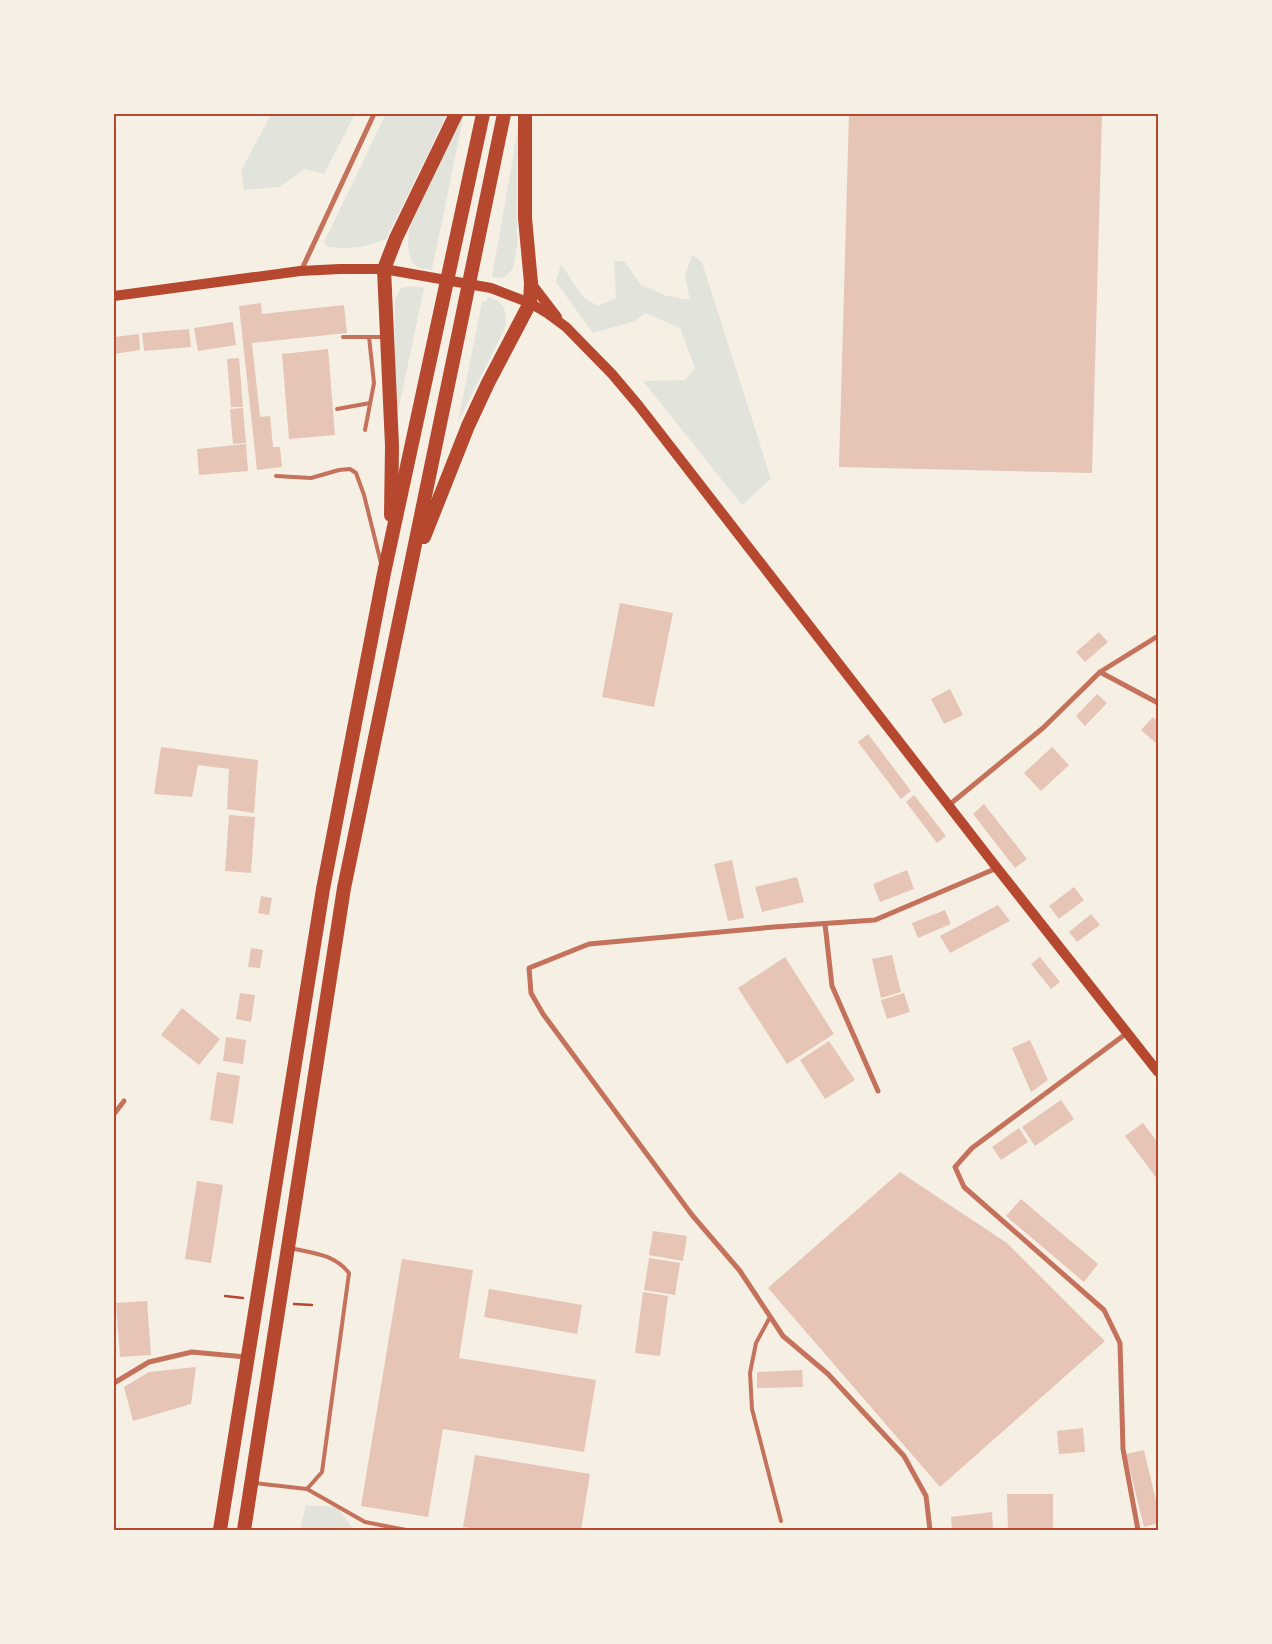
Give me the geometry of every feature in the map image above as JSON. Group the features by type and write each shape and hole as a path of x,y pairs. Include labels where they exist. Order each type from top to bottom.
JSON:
{"highway":[{"path":"384,573 391,516 392,446 384,269 396,238 456,114"},
{"path":"220,1530 323,889 384,573 483,114"},
{"path":"244,1530 344,888 504,114"},
{"path":"409,575 454,456 488,383 530,303 531,283 526,218 525,114"}],"main road":[{"path":"114,296 300,271 384,269 491,288 530,303 566,327"},
{"path":"531,283 566,327 612,374 639,406 997,868 1158,1072"}],"street":[{"path":"300,271 374,114"},
{"path":"949,805 1042,728 1100,672 1158,636"},
{"path":"1100,672 1158,703"},
{"path":"930,1530 926,1496 904,1456 828,1374 783,1336 740,1271 692,1215 543,1014 531,993 529,968 589,944 765,927 875,920 997,868"},
{"path":"826,924 832,986 878,1091"},
{"path":"1127,1033 972,1148 955,1167 964,1187 1104,1310 1120,1343 1124,1448 1138,1530"},
{"path":"114,1114 124,1101"},
{"path":"114,1383 149,1362 192,1352 248,1357"}],"lane":[{"path":"343,337 387,338"},
{"path":"365,430 374,384 369,337"},
{"path":"374,384 389,384"},
{"path":"336,409 370,403"},
{"path":"276,476 311,478 350,469 356,473 364,495 384,573"},
{"path":"289,1248 331,1258 342,1264 349,1273 322,1472 307,1489"},
{"path":"770,1317 756,1343 750,1373 752,1410 781,1521"},
{"path":"252,1483 307,1489 365,1522 406,1530"}],"shaded area":[{"path":"271,114 355,114 324,174 305,169 279,187 244,190 241,171"},
{"path":"386,114 447,114 386,239 358,247 328,247 324,242"},
{"path":"461,114 464,114 432,270 421,268 415,265 408,251 409,230"},
{"path":"518,128 517,247 513,269 503,278 492,277"},
{"path":"692,255 702,262 771,479 742,505 643,381 685,380 695,368 680,328 645,313 635,321 593,333 556,282 561,264 583,297 598,306 616,298 614,261 624,261 641,285 667,296 690,300 685,276"},
{"path":"413,286 424,288 394,431 395,299 401,288"},
{"path":"488,297 501,304 505,310 506,326 458,422 482,302 486,301"},
{"path":"306,1505 337,1507 354,1530 300,1530"}],"building":[{"path":"849,114 1102,114 1092,473 839,467"},
{"path":"261,303 262,314 344,305 347,333 252,343 260,417 270,416 273,447 280,447 282,467 257,470 239,306"},
{"path":"233,322 236,345 198,351 194,328"},
{"path":"189,329 191,347 144,351 142,333"},
{"path":"139,334 140,350 114,354 114,337"},
{"path":"328,349 335,435 289,439 282,354"},
{"path":"239,358 243,407 231,407 227,359"},
{"path":"243,408 246,443 233,444 230,409"},
{"path":"246,444 248,471 199,475 197,449"},
{"path":"620,603 673,613 654,707 602,697"},
{"path":"1099,632 1108,642 1085,662 1076,652"},
{"path":"950,689 963,715 944,724 931,699"},
{"path":"1097,694 1107,703 1085,726 1076,716"},
{"path":"1153,717 1158,722 1158,745 1141,730"},
{"path":"868,734 911,791 901,799 858,742"},
{"path":"161,747 258,760 254,813 227,809 229,769 198,765 192,797 154,794"},
{"path":"1052,747 1069,765 1041,791 1024,773"},
{"path":"914,795 946,836 937,843 906,802"},
{"path":"984,804 1027,859 1015,868 973,814"},
{"path":"229,815 255,817 251,873 225,871"},
{"path":"732,860 744,918 728,921 714,864"},
{"path":"907,870 914,889 880,902 873,884"},
{"path":"797,877 804,902 762,912 755,887"},
{"path":"1074,887 1084,900 1059,919 1049,906"},
{"path":"261,896 272,898 269,915 258,913"},
{"path":"998,905 1010,921 950,953 940,936"},
{"path":"945,910 951,924 918,938 912,923"},
{"path":"1091,914 1100,925 1077,942 1069,932"},
{"path":"251,948 263,950 260,968 248,967"},
{"path":"892,955 901,992 881,998 872,959"},
{"path":"785,957 834,1034 787,1064 738,988"},
{"path":"1040,957 1060,982 1051,989 1031,964"},
{"path":"240,993 255,995 251,1022 236,1019"},
{"path":"904,993 910,1012 887,1019 881,1000"},
{"path":"182,1008 220,1039 199,1065 161,1035"},
{"path":"226,1037 246,1040 243,1064 223,1061"},
{"path":"1030,1040 1048,1080 1031,1092 1012,1048"},
{"path":"829,1041 855,1080 825,1099 800,1060"},
{"path":"217,1072 240,1076 233,1124 210,1120"},
{"path":"1061,1100 1074,1119 1035,1146 1022,1127"},
{"path":"1143,1123 1158,1143 1158,1180 1125,1136"},
{"path":"1019,1128 1028,1142 1001,1160 992,1147"},
{"path":"900,1172 1007,1243 1105,1341 940,1487 768,1288"},
{"path":"197,1181 223,1185 211,1263 185,1259"},
{"path":"1021,1199 1098,1264 1084,1282 1006,1216"},
{"path":"653,1231 687,1236 683,1261 649,1255"},
{"path":"649,1258 680,1263 675,1295 644,1290"},
{"path":"402,1259 473,1270 459,1358 596,1380 584,1452 443,1429 428,1517 361,1506"},
{"path":"489,1289 582,1305 577,1334 484,1317"},
{"path":"643,1292 668,1296 660,1356 635,1353"},
{"path":"147,1301 151,1355 120,1357 116,1303"},
{"path":"196,1367 191,1404 133,1421 124,1387 149,1372"},
{"path":"802,1370 803,1387 757,1388 757,1372"},
{"path":"1083,1428 1085,1452 1059,1454 1057,1431"},
{"path":"1144,1450 1158,1509 1158,1523 1144,1527 1126,1454"},
{"path":"475,1455 590,1474 581,1530 483,1530 463,1527"},
{"path":"1007,1494 1053,1494 1053,1530 1008,1530"},
{"path":"992,1512 993,1530 952,1530 951,1517"}]}
